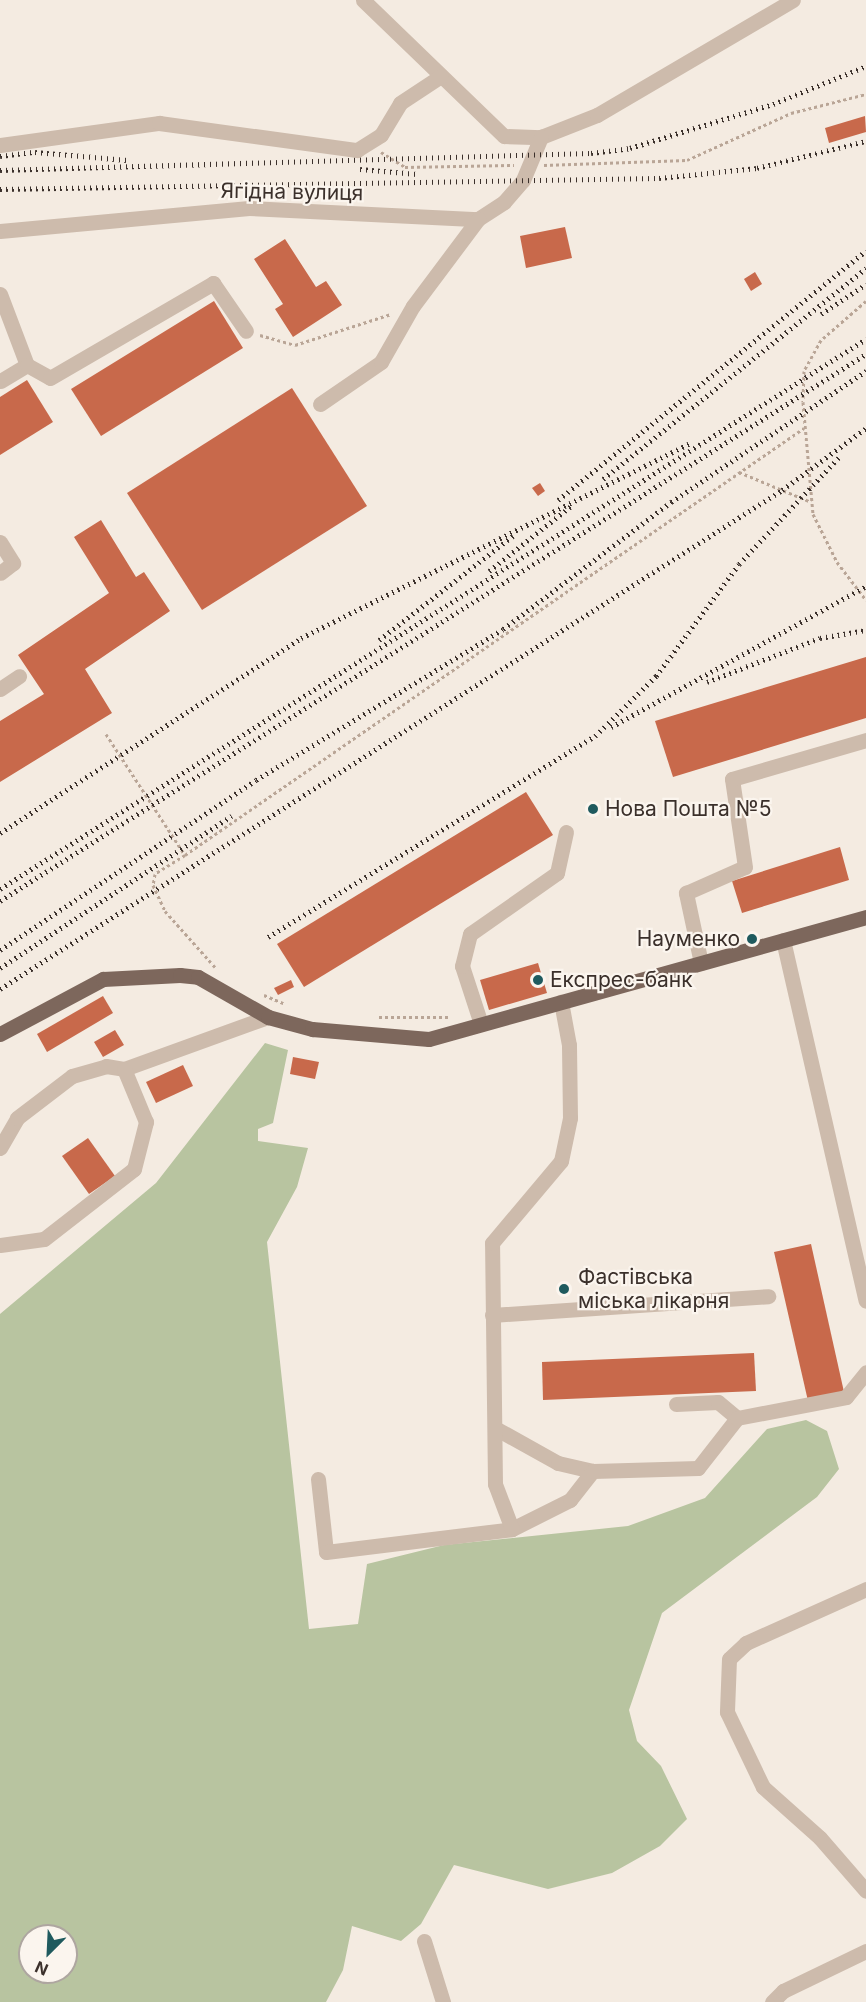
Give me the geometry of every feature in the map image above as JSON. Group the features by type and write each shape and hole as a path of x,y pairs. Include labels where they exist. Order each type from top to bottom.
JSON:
{"main road":[{"path":"0,1034 103,979 180,975 213,985 268,1017 312,1029 429,1039 480,1020 561,1002 866,917"}],"street":[{"path":"364,0 504,136 541,137 597,115 793,0"},
{"path":"0,145 159,123 293,145 357,150 381,135 400,103 441,76"},
{"path":"320,404 381,362 413,306 478,219 504,202 529,165 541,137"},
{"name":"Ягідна вулиця","path":"0,231 249,208 478,219"},
{"path":"0,294 27,365 50,378 213,282 246,331"},
{"path":"0,381 27,365"},
{"path":"0,542 13,563 0,573"},
{"path":"0,688 19,676"},
{"path":"701,963 686,893 745,867 732,779 866,740"},
{"path":"480,1020 462,966 470,934 557,873 566,832"},
{"path":"783,940 861,1250 866,1301"},
{"path":"512,1529 495,1485 492,1243 561,1161 570,1118 569,1045 561,1002"},
{"path":"0,1148 16,1118 72,1076 98,1067 124,1069 268,1017"},
{"path":"0,1245 44,1239 134,1168 146,1122 124,1069"},
{"path":"492,1315 768,1296"},
{"path":"495,1428 558,1463 593,1471 698,1468 737,1418 846,1396 866,1372"},
{"path":"676,1404 718,1402 737,1418"},
{"path":"318,1479 326,1552 512,1529 570,1500 593,1471"},
{"path":"866,1589 746,1643 729,1659 727,1712 763,1787 820,1838 866,1891"},
{"path":"424,1941 443,2002"},
{"path":"772,2002 783,1991 866,1951"}],"path":[{"path":"368,144 405,167 687,160 791,113 866,94"},
{"path":"866,301 821,340 804,371 804,428 811,502 837,562 866,600"},
{"path":"246,331 295,345 413,306"},
{"path":"213,985 224,978 165,911 153,885 155,874 804,428"},
{"path":"739,472 811,502"},
{"path":"106,734 185,855"},
{"path":"255,991 286,1005"},
{"path":"375,1017 480,1020"}],"green space":[{"path":"265,1043 288,1050 273,1123 258,1129 258,1141 308,1148 297,1187 267,1242 309,1629 358,1624 367,1564 444,1545 628,1526 705,1498 767,1429 806,1420 827,1431 839,1469 817,1497 662,1613 629,1710 637,1741 661,1766 687,1819 660,1846 612,1873 548,1889 454,1865 421,1924 401,1941 352,1926 343,1970 326,2002 0,2002 0,1314 156,1183"}],"building":[{"path":"865,116 866,132 829,143 825,128"},
{"path":"565,227 572,258 526,268 520,236"},
{"path":"285,239 316,287 326,281 342,305 293,337 275,309 283,304 254,259"},
{"path":"755,272 762,284 751,291 744,279"},
{"path":"214,301 243,348 101,436 71,389"},
{"path":"27,380 53,422 0,455 0,397"},
{"path":"292,388 367,506 202,610 127,493"},
{"path":"540,483 545,491 538,496 532,488"},
{"path":"101,520 136,577 144,572 170,611 85,669 112,713 0,782 0,721 44,694 18,655 109,593 74,537"},
{"path":"866,657 866,718 673,777 655,721"},
{"path":"526,792 553,835 304,987 277,944"},
{"path":"840,847 849,880 742,913 732,881"},
{"path":"538,963 547,993 489,1010 480,980"},
{"path":"291,980 294,987 278,995 274,988"},
{"path":"103,996 113,1013 47,1052 37,1034"},
{"path":"115,1030 124,1045 103,1057 94,1042"},
{"path":"293,1057 319,1062 315,1079 290,1074"},
{"path":"183,1065 193,1086 156,1103 146,1082"},
{"path":"88,1138 115,1176 89,1194 62,1156"},
{"path":"811,1244 844,1392 808,1401 774,1252"},
{"path":"754,1353 756,1391 543,1400 542,1362"}],"railway":[{"path":"0,170 591,153 630,148 773,104 866,66"},
{"path":"0,189 659,178 757,168 866,141"},
{"path":"0,156 35,152 128,160"},
{"path":"360,169 417,174"},
{"path":"558,500 866,251"},
{"path":"603,479 866,268"},
{"path":"821,314 866,284"},
{"path":"0,889 866,339"},
{"path":"0,901 866,354"},
{"path":"0,950 256,780 503,629 671,502 866,371"},
{"path":"0,989 782,490 866,428"},
{"path":"0,833 301,638 691,443"},
{"path":"268,937 595,736 656,676 739,564 840,456"},
{"path":"489,571 571,506"},
{"path":"379,640 514,535"},
{"path":"611,727 866,586"},
{"path":"707,682 820,638 866,630"},
{"path":"0,968 231,816"}],"place":[{"name":"Нова Пошта №5","path":"593,809"},
{"name":"Науменко","path":"752,939"},
{"name":"Експрес-банк","path":"538,980"},
{"name":"Фастівська міська лікарня","path":"564,1289"}]}
